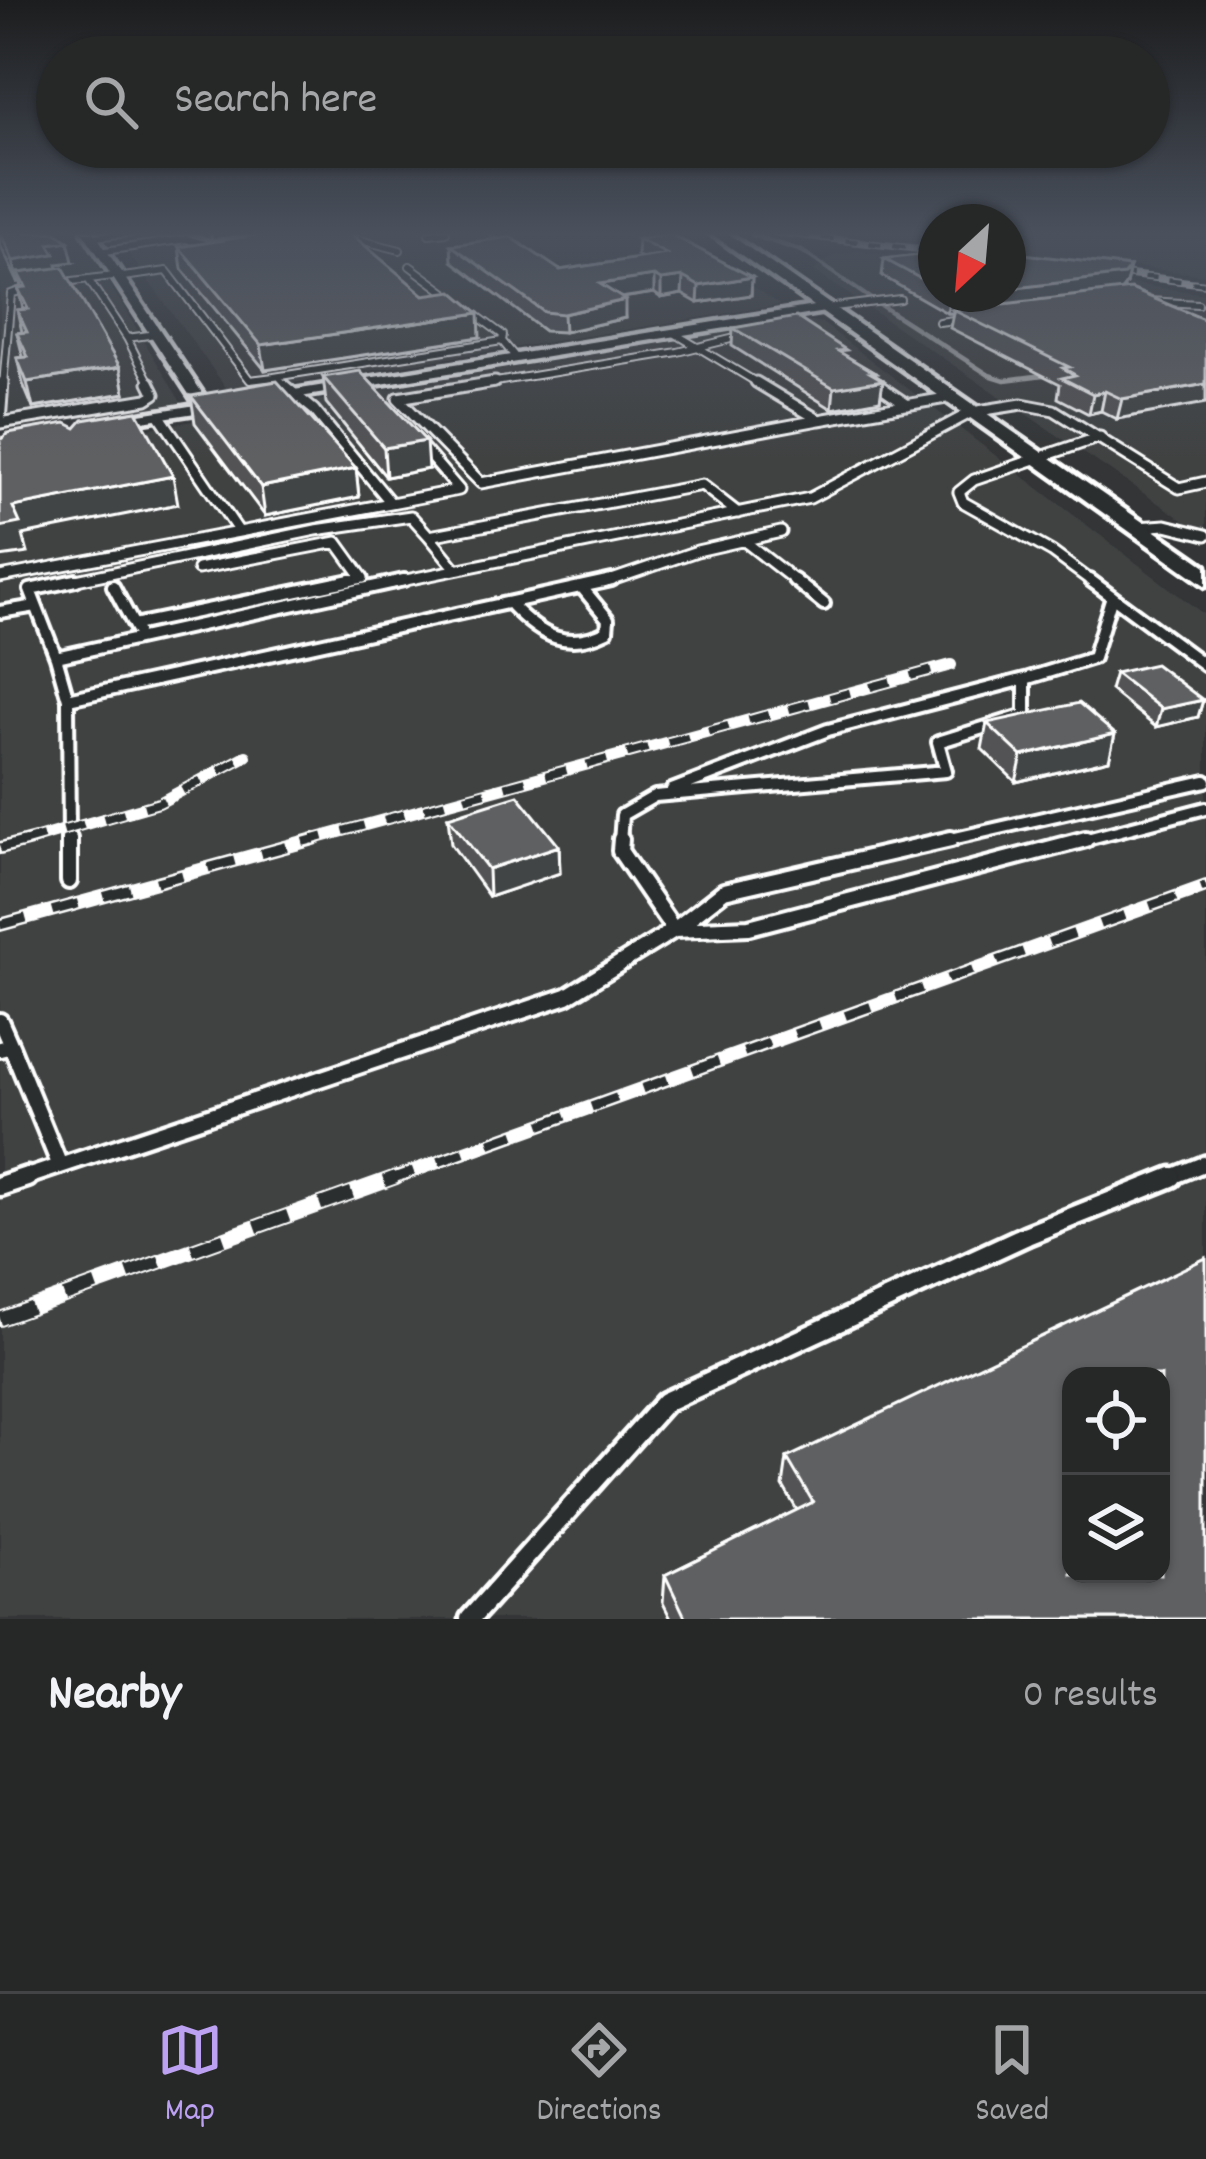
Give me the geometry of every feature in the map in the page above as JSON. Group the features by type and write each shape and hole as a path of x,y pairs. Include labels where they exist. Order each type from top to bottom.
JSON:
{"main road":[{"path":"826,308 1206,578"}],"street":[{"path":"140,308 206,408"},
{"path":"0,441 826,308"}],"lane":[{"path":"0,441 9,308"},
{"path":"0,424 155,394 107,308"},
{"path":"196,308 250,380 502,341"},
{"path":"467,308 503,334 502,341 516,358"},
{"path":"939,322 987,316"},
{"path":"674,332 820,420"},
{"path":"127,338 156,334"},
{"path":"398,398 678,352 757,334"},
{"path":"855,368 908,405"},
{"path":"274,376 314,410 391,503"},
{"path":"386,379 398,398 481,483 952,398"},
{"path":"362,383 374,395"},
{"path":"56,657 831,490 972,412 1022,404 1045,406 1179,488 1206,482"},
{"path":"160,416 239,532"},
{"path":"0,577 459,490 401,423"},
{"path":"1100,437 974,480 959,492 963,502 1052,552 1206,666"},
{"path":"429,536 701,485 738,513"},
{"path":"69,881 68,699 30,590 330,536 352,526 411,516 456,569"},
{"path":"1135,528 1166,525 1206,535"},
{"path":"68,699 584,590 743,539 781,532"},
{"path":"743,539 824,604"},
{"path":"134,625 362,578 337,542 198,569"},
{"path":"113,586 140,638"},
{"path":"512,606 534,630 553,641 576,644 607,631 608,619 584,590"},
{"path":"674,930 620,851 622,815 655,796 828,730 1093,658 1112,596"},
{"path":"0,612 36,606"},
{"path":"655,796 946,771 938,742 1025,715 1025,679"},
{"path":"0,1186 567,996 674,930 724,891 1206,781"},
{"path":"674,930 749,927 1206,808"},
{"path":"0,1021 6,1047 60,1166"},
{"path":"470,1619 665,1402 1027,1235 1206,1163"}],"shaded area":[{"path":"0,308 124,308 182,404 0,431"},
{"path":"168,308 764,308 230,393"},
{"path":"868,308 1026,312 1026,308 1206,308 1206,526 1195,528"},
{"path":"802,320 822,323 1206,616 1206,1619 0,1619 0,453"}],"building":[{"path":"86,308 120,367 27,382 17,358 28,357 17,333 27,332 17,310"},
{"path":"230,308 473,308 479,313 261,345"},
{"path":"538,308 592,308 563,314"},
{"path":"1176,308 1206,320 1206,384 1122,399 1105,391 1093,394 1062,378 1075,375 1063,368 1069,367 957,312"},
{"path":"796,317 883,380 834,388 733,328"},
{"path":"360,371 426,441 384,448 323,377"},
{"path":"277,381 356,468 261,487 191,396"},
{"path":"137,411 173,476 13,507 20,523 0,527 0,440 8,433 66,423 76,428 83,420"},
{"path":"1155,664 1203,700 1161,709 1115,673"},
{"path":"1079,703 1115,734 1022,756 987,723"},
{"path":"518,795 559,846 488,869 448,817"},
{"path":"1206,1258 1206,1619 686,1619 665,1575 813,1502 787,1458"}],"waterway":[{"path":"884,308 989,375 1005,380 1051,374"}],"railway":[{"path":"303,842 951,665"},
{"path":"23,842 159,803 246,756"},
{"path":"0,848 35,839"},
{"path":"0,925 314,839"},
{"path":"388,1180 1206,886"},
{"path":"0,1319 396,1177"}]}
